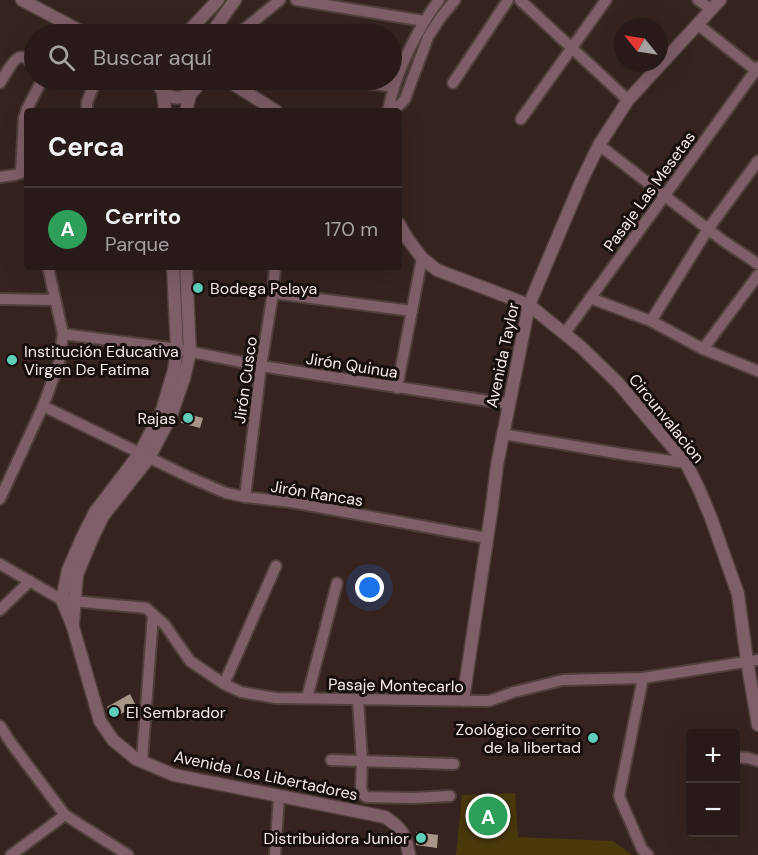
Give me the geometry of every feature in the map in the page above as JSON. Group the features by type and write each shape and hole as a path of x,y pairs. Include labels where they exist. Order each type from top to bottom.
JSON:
{"street":[{"path":"22,0 65,24"},
{"path":"195,24 218,0"},
{"path":"218,24 235,0"},
{"path":"250,24 280,0"},
{"path":"296,0 424,21"},
{"path":"402,68 424,21 439,0"},
{"path":"395,108 400,106 405,99 428,38 455,0"},
{"path":"453,83 508,0"},
{"path":"520,0 628,100"},
{"path":"521,119 606,0"},
{"path":"698,0 716,5"},
{"name":"Avenida Taylor","path":"463,700 502,434 529,305 599,145 628,100 716,5"},
{"path":"697,24 757,70"},
{"path":"0,83 16,59 24,58"},
{"name":"Pasaje Las Mesetas","path":"565,333 757,70"},
{"path":"28,108 37,90"},
{"path":"87,108 92,90"},
{"path":"163,92 176,98 190,94 195,90"},
{"path":"243,90 271,108"},
{"path":"388,108 392,90"},
{"path":"163,92 165,108"},
{"path":"187,108 190,94"},
{"path":"0,177 15,176 21,173 24,118"},
{"path":"599,145 708,229 758,264"},
{"path":"651,321 708,229 758,161"},
{"path":"397,388 422,258 402,229"},
{"name":"Circunvalacion","path":"422,258 437,270 529,305 581,346 618,383 686,463 707,508 738,594 753,660 758,725"},
{"path":"0,499 43,406 59,363 63,334 49,270"},
{"name":"Avenida Los Libertadores","path":"144,456 162,410 174,370 177,349 173,270"},
{"name":"Avenida Los Libertadores","path":"186,270 190,353 171,416 103,516 68,601 72,627 100,720 112,740 136,759 174,775 385,817 398,826 403,833 409,855"},
{"name":"Jirón Cusco","path":"245,497 275,270"},
{"path":"703,349 758,275"},
{"path":"273,293 412,311"},
{"path":"590,298 651,321 703,349 758,371"},
{"path":"0,299 55,300"},
{"path":"63,334 177,349"},
{"name":"Jirón Quinua","path":"177,349 261,366 508,404"},
{"name":"Jirón Rancas","path":"43,406 190,478 226,493 291,502 487,538"},
{"path":"502,434 686,463"},
{"path":"0,564 68,601"},
{"path":"225,684 276,566"},
{"path":"0,610 30,582"},
{"path":"307,698 337,583"},
{"name":"Pasaje Montecarlo","path":"68,601 146,608 165,625 190,661 225,684 242,692 276,698 489,701 562,680 643,678 753,660"},
{"path":"142,761 153,615"},
{"path":"643,678 619,796 642,849 648,855"},
{"path":"358,699 363,794 366,797 450,796"},
{"path":"0,726 65,814 128,855"},
{"path":"0,751 11,743"},
{"path":"740,757 758,761"},
{"path":"331,760 454,764"},
{"path":"274,855 279,796"},
{"path":"11,855 65,814"}],"shaded area":[{"path":"515,793 518,837 613,841 632,855 456,855 462,795"}],"building":[{"path":"183,413 203,418 200,428 181,423"},
{"path":"130,694 136,706 113,718 107,707"},
{"path":"416,832 438,835 437,848 416,845"}],"place":[{"name":"Bodega Pelaya","path":"198,288"},
{"name":"Institución Educativa Virgen De Fatima","path":"12,360"},
{"name":"Rajas","path":"188,418"},
{"name":"El Sembrador","path":"114,712"},
{"name":"Zoológico cerrito de la libertad","path":"593,738"},
{"name":"Cerrito","path":"488,816"},
{"name":"Distribuidora Junior","path":"421,838"}]}
